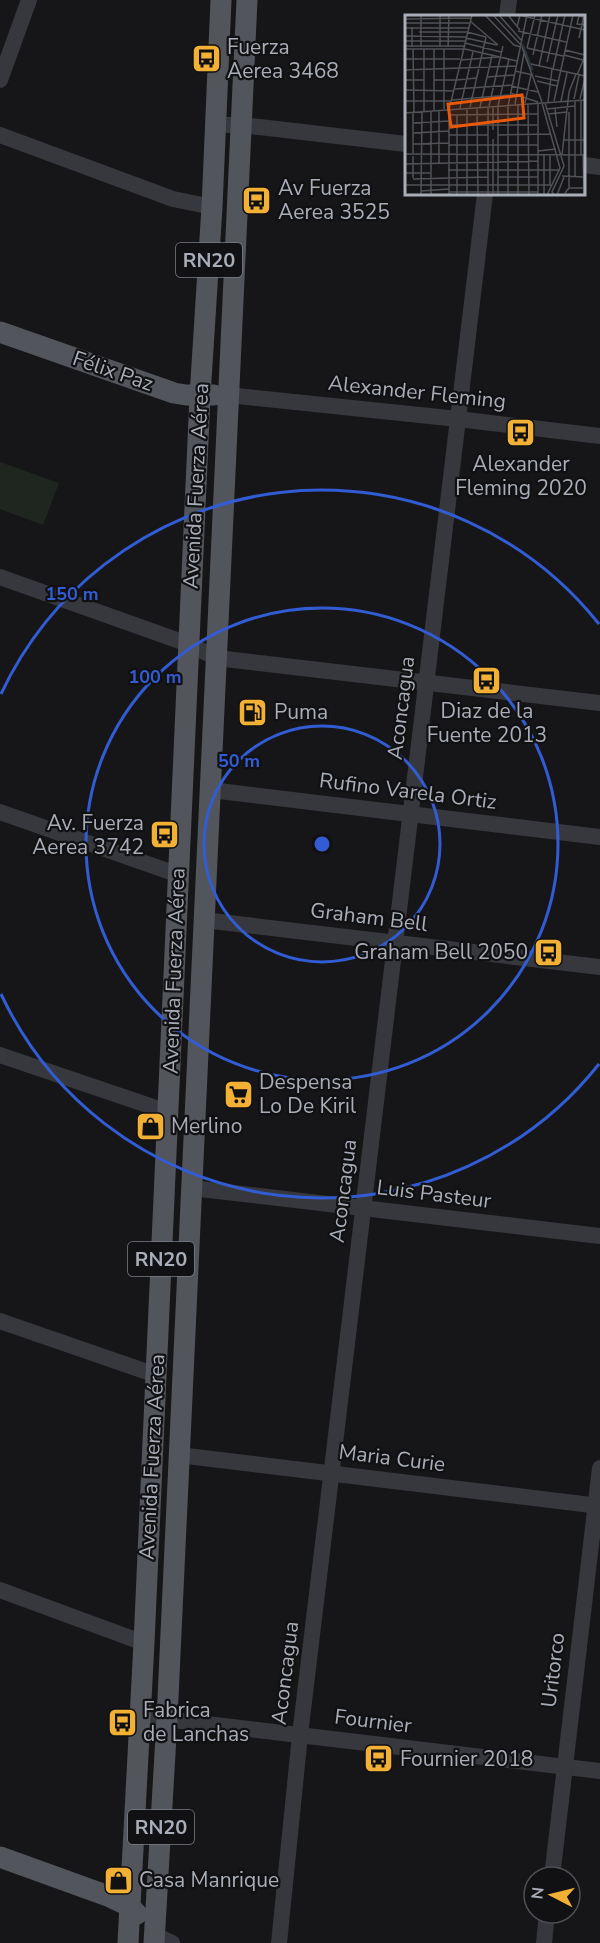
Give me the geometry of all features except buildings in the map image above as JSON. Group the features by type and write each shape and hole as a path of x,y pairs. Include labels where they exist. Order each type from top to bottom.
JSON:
{"main road":[{"name":"Avenida Fuerza Aérea","path":"128,1943 144,1643 200,396 212,207 221,0"},
{"name":"Avenida Fuerza Aérea","path":"160,1940 167,1719 248,0"},
{"name":"Félix Paz","path":"0,332 174,393 200,396 228,395"},
{"path":"0,1857 108,1896 129,1906 160,1940"}],"street":[{"path":"0,80 29,0"},
{"path":"507,15 509,0"},
{"path":"215,125 242,124 405,144"},
{"path":"0,135 172,199 212,207"},
{"path":"585,165 600,167"},
{"name":"Aconcagua","path":"279,1943 300,1735 485,195"},
{"name":"Alexander Fleming","path":"228,395 600,436"},
{"path":"0,577 189,644 217,658 600,703"},
{"name":"Rufino Varela Ortiz","path":"211,790 600,837"},
{"path":"0,812 178,875"},
{"name":"Graham Bell","path":"204,920 600,967"},
{"path":"0,1055 168,1112"},
{"name":"Luis Pasteur","path":"192,1188 600,1236"},
{"path":"0,1322 156,1375"},
{"name":"Maria Curie","path":"179,1455 598,1506"},
{"name":"Uritorco","path":"553,1865 598,1506 600,1468"},
{"path":"0,1590 144,1643"},
{"name":"Fournier","path":"140,1716 600,1772"},
{"path":"544,1943 546,1925"}],"shaded area":[{"path":"0,462 59,483 43,525 0,509"}],"place":[{"name":"Fuerza Aerea 3468","path":"206,59"},
{"name":"Av Fuerza Aerea 3525","path":"257,200"},
{"name":"Alexander Fleming 2020","path":"521,433"},
{"name":"Diaz de la Fuente 2013","path":"487,680"},
{"name":"Puma","path":"253,712"},
{"name":"Av. Fuerza Aerea 3742","path":"165,835"},
{"name":"Graham Bell 2050","path":"549,952"},
{"name":"Despensa Lo De Kiril","path":"238,1094"},
{"name":"Merlino","path":"150,1126"},
{"name":"Fabrica de Lanchas","path":"122,1722"},
{"name":"Fournier 2018","path":"379,1759"},
{"name":"Casa Manrique","path":"118,1880"}]}
